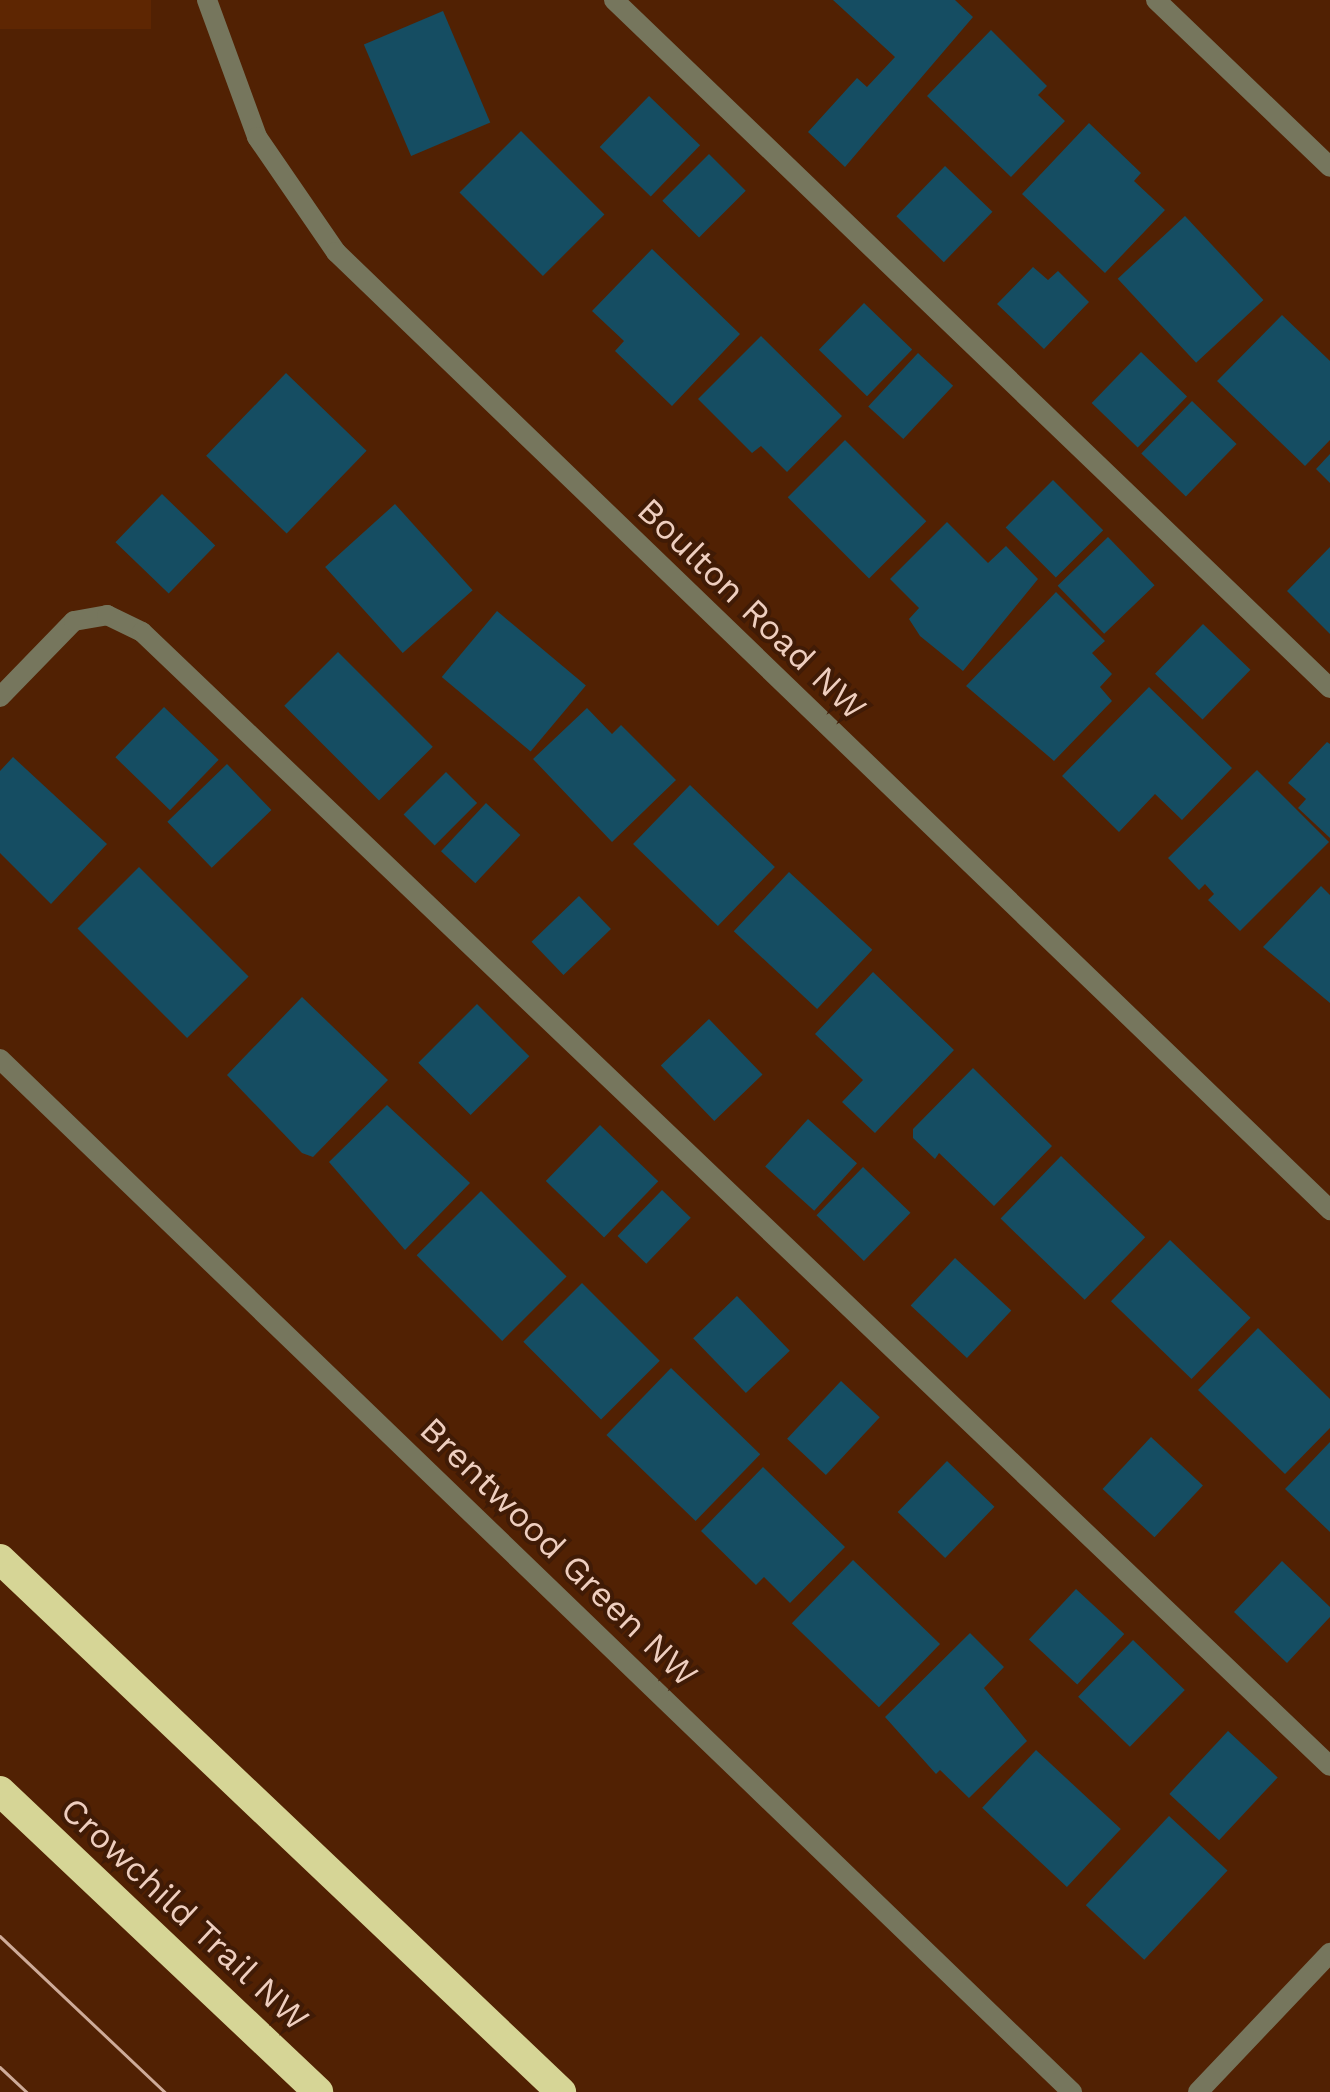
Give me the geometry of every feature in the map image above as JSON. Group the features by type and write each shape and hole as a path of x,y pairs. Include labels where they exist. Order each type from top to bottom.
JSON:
{"highway":[{"path":"0,1559 282,1834 561,2092"},
{"name":"Crowchild Trail NW","path":"0,1791 318,2092"}],"street":[{"name":"Boulton Road NW","path":"207,0 257,136 336,252 1330,1210"},
{"path":"614,0 1330,688"},
{"path":"1156,0 1330,168"},
{"path":"0,697 74,621 108,615 142,632 1330,1766"},
{"name":"Brentwood Green NW","path":"0,1059 1072,2092"},
{"path":"1198,2092 1330,1954"}],"shaded area":[{"path":"0,0 151,0 151,29 0,29"}],"building":[{"path":"833,0 955,0 973,17 845,167 808,132 857,78 867,87 895,57"},
{"path":"443,11 490,122 411,156 364,45"},
{"path":"991,30 1047,86 1038,95 1065,121 1011,177 927,96"},
{"path":"649,96 700,145 651,196 600,147"},
{"path":"1089,123 1141,173 1134,181 1165,210 1105,273 1022,194"},
{"path":"521,131 604,214 543,276 459,193"},
{"path":"709,154 746,191 699,237 662,201"},
{"path":"945,166 992,212 944,262 896,216"},
{"path":"1185,216 1263,300 1196,363 1118,279"},
{"path":"652,249 740,334 672,406 615,351 624,341 592,311"},
{"path":"1033,267 1048,280 1058,271 1089,302 1044,349 997,304"},
{"path":"864,303 912,350 867,396 819,350"},
{"path":"1282,315 1330,361 1330,440 1305,466 1217,381"},
{"path":"761,336 842,416 787,472 761,446 752,453 698,399"},
{"path":"1141,352 1187,396 1138,448 1092,403"},
{"path":"918,353 953,386 903,439 868,406"},
{"path":"286,373 367,451 287,534 206,456"},
{"path":"1192,401 1237,444 1186,497 1141,454"},
{"path":"845,440 926,521 869,579 788,497"},
{"path":"1330,454 1330,483 1316,469"},
{"path":"1053,480 1103,530 1056,578 1006,527"},
{"path":"162,494 215,545 169,594 115,542"},
{"path":"395,504 473,590 403,653 325,567"},
{"path":"947,522 988,563 1006,546 1038,579 963,671 920,636 909,619 919,608 890,579"},
{"path":"1108,537 1155,585 1104,634 1058,586"},
{"path":"1330,547 1330,634 1287,591"},
{"path":"1056,592 1105,641 1092,653 1112,674 1100,687 1112,701 1054,761 966,686"},
{"path":"497,611 586,686 531,751 442,677"},
{"path":"1203,624 1250,670 1203,719 1155,674"},
{"path":"338,652 433,747 379,800 284,706"},
{"path":"1149,687 1232,768 1182,820 1155,794 1119,832 1062,776"},
{"path":"164,707 219,760 170,810 115,757"},
{"path":"587,708 612,734 621,725 676,780 612,842 533,759"},
{"path":"1327,742 1330,838 1298,808 1306,799 1288,783"},
{"path":"13,757 107,844 51,904 0,853 0,771"},
{"path":"227,764 271,810 212,868 167,822"},
{"path":"1257,770 1329,842 1240,931 1208,900 1214,894 1205,884 1199,890 1168,858"},
{"path":"446,772 477,803 435,846 404,814"},
{"path":"690,785 775,867 718,926 633,844"},
{"path":"486,803 520,835 475,883 441,851"},
{"path":"139,867 249,977 187,1038 77,929"},
{"path":"789,872 872,950 817,1009 734,931"},
{"path":"1321,886 1330,895 1330,1003 1263,947"},
{"path":"579,896 611,929 563,975 532,942"},
{"path":"873,972 954,1050 875,1133 842,1102 863,1080 815,1034"},
{"path":"302,997 388,1080 313,1157 302,1153 227,1075"},
{"path":"477,1004 529,1056 471,1115 418,1063"},
{"path":"709,1019 762,1074 714,1121 661,1066"},
{"path":"973,1068 1052,1146 994,1206 939,1153 935,1159 913,1138 913,1129"},
{"path":"387,1105 470,1183 405,1250 329,1162"},
{"path":"808,1119 857,1163 814,1211 765,1167"},
{"path":"600,1125 658,1181 604,1237 546,1181"},
{"path":"1061,1156 1145,1237 1085,1300 1001,1219"},
{"path":"863,1167 910,1213 864,1261 816,1215"},
{"path":"662,1190 691,1218 646,1264 618,1236"},
{"path":"481,1191 567,1277 502,1341 417,1255"},
{"path":"1170,1240 1251,1318 1192,1379 1111,1301"},
{"path":"955,1258 1011,1311 967,1358 911,1306"},
{"path":"582,1283 660,1361 601,1419 523,1342"},
{"path":"737,1296 790,1351 746,1393 693,1338"},
{"path":"1258,1328 1330,1399 1330,1428 1285,1474 1198,1390"},
{"path":"671,1368 760,1454 696,1521 606,1435"},
{"path":"841,1381 880,1417 826,1475 787,1439"},
{"path":"1151,1437 1203,1485 1155,1537 1103,1489"},
{"path":"1330,1442 1330,1532 1285,1489"},
{"path":"947,1461 994,1507 945,1558 898,1512"},
{"path":"763,1467 845,1547 790,1603 764,1577 756,1585 701,1531"},
{"path":"853,1560 940,1644 879,1707 792,1623"},
{"path":"1282,1561 1330,1607 1330,1617 1287,1663 1234,1612"},
{"path":"1076,1589 1124,1634 1077,1684 1029,1639"},
{"path":"970,1633 1004,1667 984,1688 1027,1741 969,1798 940,1770 936,1774 885,1717"},
{"path":"1133,1640 1185,1690 1130,1747 1078,1697"},
{"path":"1228,1731 1278,1777 1219,1840 1169,1794"},
{"path":"1036,1750 1121,1829 1067,1887 982,1808"},
{"path":"1169,1816 1228,1871 1144,1960 1086,1905"}],"tram line":[{"path":"0,1936 165,2092"},
{"path":"0,2067 27,2092"}]}
